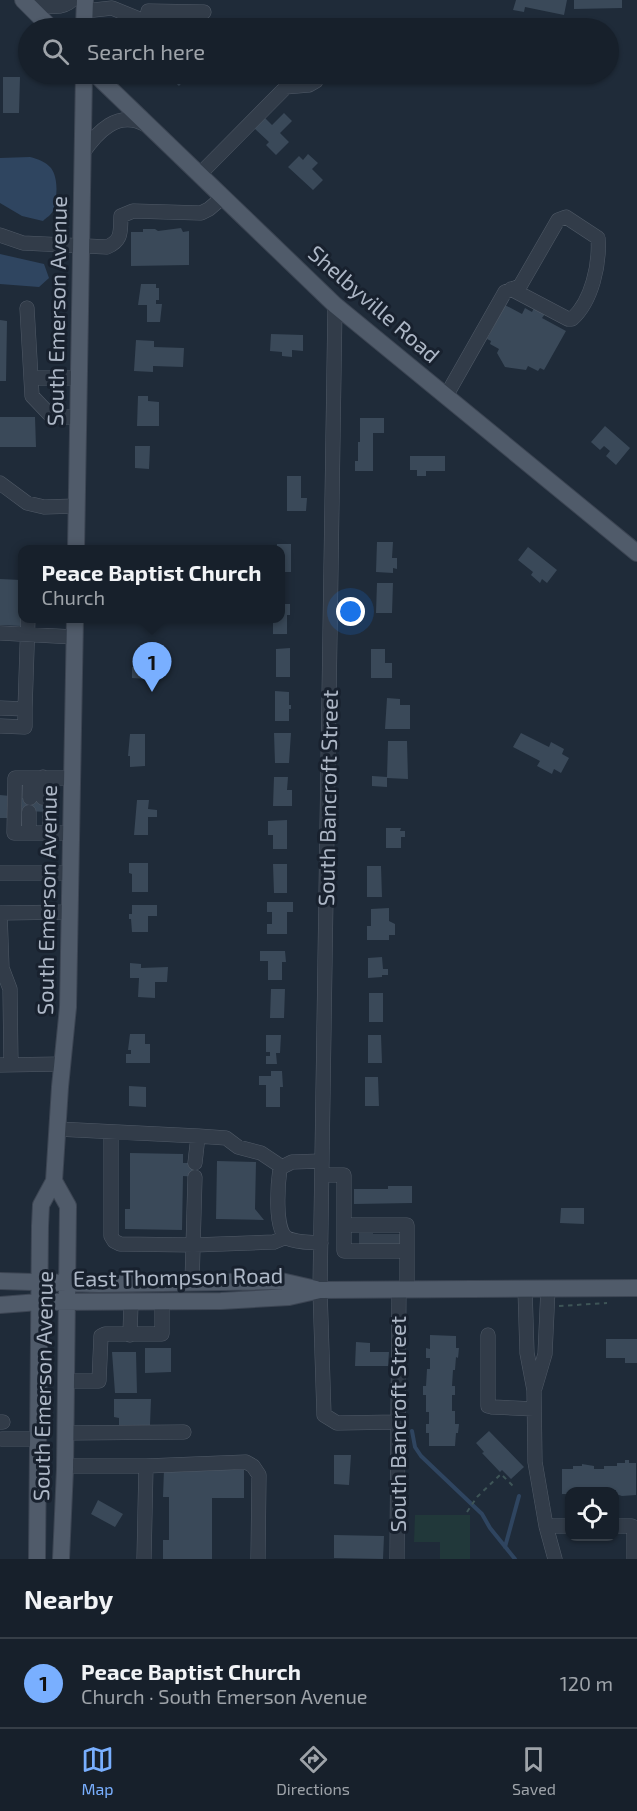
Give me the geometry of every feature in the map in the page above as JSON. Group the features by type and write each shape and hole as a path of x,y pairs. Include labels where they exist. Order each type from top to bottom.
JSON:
{"main road":[{"path":"23,0 41,18"},
{"name":"South Emerson Avenue","path":"76,545 84,84"},
{"name":"Shelbyville Road","path":"106,84 335,305 637,553"},
{"name":"South Emerson Avenue","path":"37,1559 41,1205 54,1182 68,1007 75,623"},
{"name":"South Emerson Avenue","path":"54,1182 68,1206 65,1466 61,1559"},
{"name":"East Thompson Road","path":"0,1281 66,1284 281,1281 320,1290"},
{"name":"East Thompson Road","path":"0,1305 39,1302 162,1302 289,1297 320,1290 637,1288"}],"street":[{"path":"28,0 43,6 81,4 112,8 137,18"},
{"path":"148,5 204,12"},
{"path":"200,174 288,84"},
{"path":"285,87 311,84"},
{"path":"82,154 96,134 115,122 127,119 153,129"},
{"path":"0,235 23,243 107,247 116,243 120,237 122,216 127,213 201,213 223,197"},
{"path":"446,396 505,292 511,289 520,286 561,218 566,217 598,238 599,247 591,288 572,319 511,289"},
{"name":"South Bancroft Street","path":"335,305 320,1290 324,1415 338,1423 398,1422"},
{"path":"27,308 32,396 52,417 78,417"},
{"path":"31,378 79,378"},
{"path":"0,483 27,503 40,507 76,506"},
{"path":"0,726 25,727 28,623"},
{"path":"0,633 74,637"},
{"path":"0,708 26,709"},
{"path":"71,833 14,833 15,778 72,778"},
{"path":"41,778 41,833"},
{"path":"41,778 41,833"},
{"path":"0,873 70,873"},
{"path":"62,1064 6,1065 10,989 2,968 0,913 69,912"},
{"path":"57,1130 226,1138 238,1148 261,1153 282,1167"},
{"path":"111,1132 111,1236 114,1241 120,1244 194,1245 274,1242 286,1237"},
{"path":"192,1283 198,1136"},
{"path":"382,1240 344,1230 321,1239 294,1240 286,1237 279,1226 279,1175 282,1167 292,1162 322,1168 344,1176 344,1230 344,1251 382,1240"},
{"name":"South Bancroft Street","path":"382,1240 403,1290 398,1422 397,1559"},
{"path":"525,1289 527,1353 534,1390 535,1462 546,1526 555,1559"},
{"path":"534,1390 545,1354 548,1289"},
{"path":"130,1335 131,1302"},
{"path":"65,1381 99,1381 101,1336 162,1334 162,1302"},
{"path":"488,1335 488,1406 534,1408"},
{"path":"65,1433 184,1432"},
{"path":"2,1439 37,1439"},
{"path":"65,1466 246,1462 253,1466 259,1475 258,1559"},
{"path":"144,1559 146,1466"},
{"path":"546,1526 565,1526"},
{"path":"619,1526 634,1528 634,1559"}],"path":[{"path":"556,1306 608,1303"},
{"path":"467,1512 474,1501 501,1474 513,1486"}],"green space":[{"path":"415,1515 470,1515 470,1559 440,1559 440,1542 414,1542"}],"water":[{"path":"30,157 47,164 54,173 56,195 54,206 52,212 43,221 22,216 0,203 0,158"},
{"path":"0,254 44,264 49,278 39,287 0,284"}],"building":[{"path":"516,0 567,0 564,15 525,7 524,12 513,10"},
{"path":"574,0 622,0 622,8 574,9"},
{"path":"3,77 18,77 19,113 3,113"},
{"path":"284,113 292,121 280,133 289,142 276,155 266,145 269,142 254,128 264,117 272,125"},
{"path":"308,154 318,163 312,169 323,180 313,190 288,167 299,156 303,160"},
{"path":"181,228 183,232 189,231 189,265 131,266 131,232 143,232 143,229 158,231"},
{"path":"141,284 156,284 156,288 159,288 159,300 156,300 156,304 162,304 160,322 147,322 147,305 138,305"},
{"path":"505,305 522,314 525,308 532,312 534,308 545,314 542,318 566,331 544,370 540,368 538,371 528,366 526,370 505,367 497,353 499,349 490,344 491,341 487,339"},
{"path":"0,320 7,321 6,381 0,381"},
{"path":"271,334 303,335 303,351 292,350 292,357 282,356 282,352 270,351"},
{"path":"136,340 154,341 154,347 184,348 183,367 153,366 153,372 134,371"},
{"path":"138,396 148,396 148,401 159,402 159,426 137,426"},
{"path":"0,417 35,417 36,447 0,447"},
{"path":"360,418 384,418 384,433 373,433 373,471 355,471 355,461 358,461 358,442 360,442"},
{"path":"605,426 630,448 616,465 606,456 610,451 604,446 600,450 591,442"},
{"path":"135,446 150,446 149,469 135,468"},
{"path":"410,456 445,456 445,471 426,471 426,476 417,476 417,470 410,470"},
{"path":"287,476 301,476 301,498 307,498 306,511 287,511"},
{"path":"377,542 393,542 392,558 397,558 397,569 393,568 393,573 376,572"},
{"path":"291,544 291,572 285,572 285,545 277,545"},
{"path":"528,547 557,570 547,583 542,579 540,583 531,575 533,572 518,560"},
{"path":"0,579 18,580 18,623 21,623 21,626 0,625"},
{"path":"377,583 393,583 392,613 376,613"},
{"path":"285,604 290,604 290,615 287,615 287,634 273,634 273,623 285,623"},
{"path":"290,648 290,677 276,677 276,649"},
{"path":"371,649 385,649 385,663 392,663 392,678 371,678"},
{"path":"143,653 160,653 159,675 148,674 148,679 132,678 132,667 143,665"},
{"path":"275,691 289,692 291,709 289,709 289,721 275,721"},
{"path":"387,698 400,699 400,705 410,705 410,729 385,729"},
{"path":"274,733 291,733 289,763 275,763"},
{"path":"521,733 549,747 551,742 564,749 562,754 569,758 561,773 554,769 552,774 537,766 540,761 513,747"},
{"path":"130,734 145,734 145,766 130,767 130,756 128,756"},
{"path":"388,741 407,741 408,779 387,778 387,787 372,786 372,776 387,777"},
{"path":"274,777 288,777 287,790 292,790 292,806 273,806"},
{"path":"0,795 10,796 10,818 0,818"},
{"path":"18,798 53,798 53,812 18,811"},
{"path":"137,800 149,800 148,809 157,810 157,817 148,817 148,835 134,835"},
{"path":"287,820 287,849 273,849 273,835 268,835 268,821"},
{"path":"386,828 401,828 400,831 405,831 405,837 401,837 401,848 386,848"},
{"path":"129,863 148,863 148,892 132,892 132,874 129,873"},
{"path":"273,864 287,864 287,893 274,893"},
{"path":"367,866 381,866 382,897 367,897"},
{"path":"267,902 293,902 293,912 287,912 287,934 267,934 267,924 272,924 272,912 267,912"},
{"path":"132,905 157,905 157,916 148,916 148,932 132,932 129,914 132,914"},
{"path":"389,908 389,921 395,924 395,935 389,935 389,940 367,940 367,926 371,926 371,909"},
{"path":"260,951 285,951 286,962 282,962 282,980 268,980 268,961 260,961"},
{"path":"382,957 383,969 388,969 388,975 368,978 368,958"},
{"path":"130,963 141,964 141,968 168,967 167,982 155,982 155,998 138,997 139,978 130,978"},
{"path":"271,989 285,989 284,1018 270,1018"},
{"path":"369,993 383,993 383,1022 369,1022"},
{"path":"130,1034 145,1034 145,1044 150,1044 150,1063 126,1063 126,1054 131,1054 131,1050 128,1050"},
{"path":"266,1035 281,1035 280,1053 276,1053 277,1064 266,1064 266,1056 270,1056 270,1052 266,1052"},
{"path":"368,1035 381,1035 382,1063 368,1063"},
{"path":"271,1071 282,1071 283,1087 280,1087 280,1107 266,1107 266,1085 259,1085 259,1076 271,1076"},
{"path":"365,1077 378,1077 379,1106 365,1106"},
{"path":"129,1086 146,1087 146,1107 129,1106"},
{"path":"130,1153 183,1154 183,1163 198,1163 198,1177 183,1176 182,1230 125,1229 125,1209 130,1209"},
{"path":"217,1161 256,1162 255,1209 264,1220 216,1219"},
{"path":"388,1186 412,1186 412,1203 354,1204 354,1189 388,1189"},
{"path":"561,1208 584,1208 584,1224 560,1223"},
{"path":"430,1335 456,1336 456,1348 459,1348 455,1370 453,1370 452,1386 455,1386 455,1395 452,1395 452,1411 455,1411 455,1424 459,1424 455,1446 429,1446 429,1433 426,1433 429,1412 426,1412 426,1395 423,1395 423,1386 426,1386 427,1369 430,1369 430,1358 426,1358 426,1348 430,1349"},
{"path":"606,1339 637,1339 637,1363 625,1363 625,1358 606,1358"},
{"path":"356,1342 370,1343 370,1352 389,1352 388,1366 355,1366"},
{"path":"145,1348 171,1348 171,1372 145,1373"},
{"path":"112,1352 136,1352 137,1393 115,1393"},
{"path":"114,1399 151,1399 150,1425 119,1425 119,1418 114,1417"},
{"path":"489,1431 524,1467 511,1479 502,1470 500,1472 476,1443"},
{"path":"334,1455 351,1455 349,1485 334,1484"},
{"path":"625,1460 629,1460 629,1463 636,1463 636,1495 619,1495 619,1487 565,1487 565,1494 562,1494 562,1469 573,1469 573,1466 582,1466 582,1464 594,1466 594,1469 604,1469 604,1466 617,1466 617,1463 625,1463"},
{"path":"164,1469 244,1470 244,1498 212,1498 212,1559 163,1559 163,1540 169,1540 169,1497 163,1497"},
{"path":"98,1500 123,1514 115,1527 91,1514"},
{"path":"334,1535 384,1536 383,1559 334,1558"}],"waterway":[{"path":"412,1431 415,1447 421,1456 482,1514 490,1528 515,1559"},
{"path":"505,1547 519,1496"}],"tunnel":[{"path":"50,812 51,798"},
{"path":"366,1233 366,1246"},
{"path":"380,1234 380,1246"},
{"path":"393,1234 393,1246"}],"place":[{"name":"Peace Baptist Church","path":"152,692"}]}
